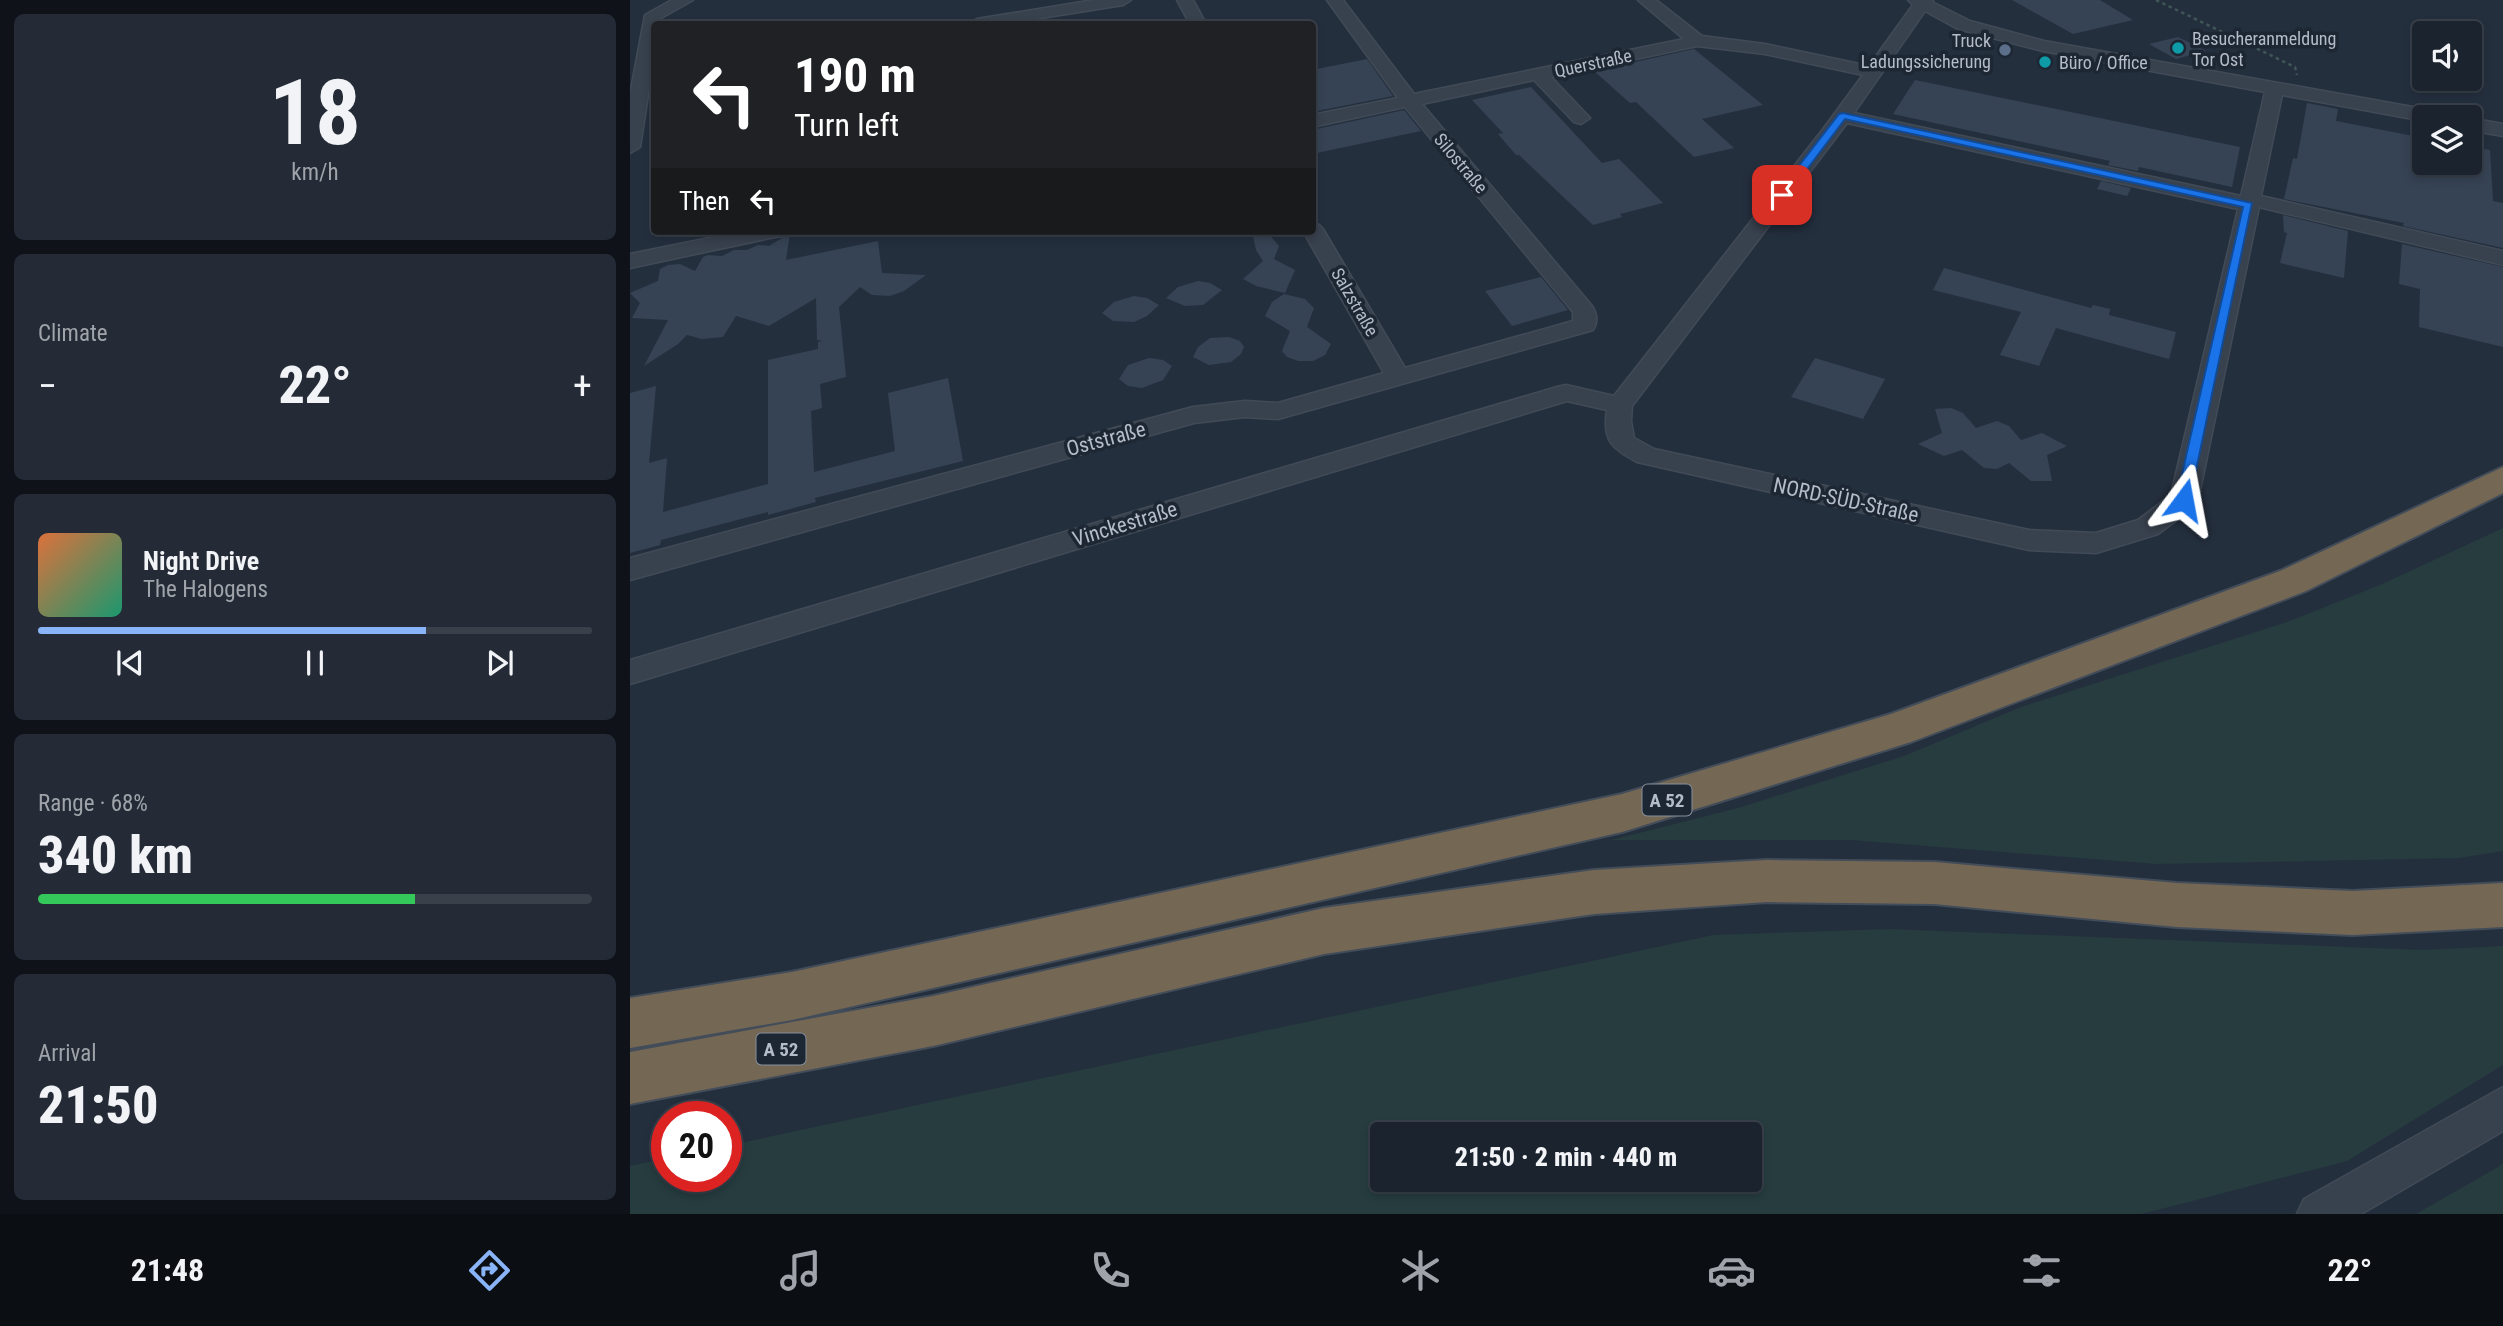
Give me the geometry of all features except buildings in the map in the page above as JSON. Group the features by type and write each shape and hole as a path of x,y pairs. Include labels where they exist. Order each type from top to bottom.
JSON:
{"highway":[{"name":"A 52","path":"630,1023 792,996 1622,813 1896,730 2280,586 2503,479"},
{"name":"A 52","path":"630,1078 933,1021 1324,931 1594,892 1767,881 1906,883 2177,905 2353,913 2503,905"}],"street":[{"path":"632,14 653,15 685,0"},
{"path":"995,21 1123,0"},
{"path":"1185,0 1196,21"},
{"name":"Silostraße","path":"1335,0 1410,101 1584,311 1585,325"},
{"path":"1646,0 1697,41"},
{"path":"1620,405 1843,116 1875,72 1914,4 1991,34 2216,79 2275,87 2412,113"},
{"path":"652,21 653,15"},
{"path":"630,147 651,27"},
{"name":"Querstraße","path":"1316,120 1697,41 1765,48 1875,72"},
{"path":"1538,74 1581,118"},
{"name":"NORD-SÜD-Straße","path":"1620,405 1618,421 1622,442 1646,456 2029,540 2096,543 2148,527 2184,500 2275,87"},
{"path":"1843,116 2503,258"},
{"path":"2482,126 2503,130"},
{"path":"630,261 756,235"},
{"name":"Salzstraße","path":"1316,235 1398,376"},
{"name":"Oststraße","path":"630,569 1193,415 1245,409 1278,411 1585,325"},
{"name":"Vinckestraße","path":"630,672 1566,393 1620,405"},
{"path":"2319,1214 2503,1108"}],"path":[{"path":"2156,0 2261,53 2295,67 2295,73 2299,76"}],"green space":[{"path":"2503,528 2503,851 2459,858 2156,864 1851,840 1611,840 1738,808 1904,756 2021,707 2290,621 2380,585"},
{"path":"1889,929 2423,950 2503,946 2503,1065 2347,1161 2142,1214 630,1214 630,1166 651,1161 651,1192 742,1192 742,1143 1713,935"},
{"path":"2503,1163 2503,1214 2416,1214 2498,1167"}],"place":[{"name":"Besucheranmeldung Tor Ost","path":"2178,48"},
{"name":"Truck Ladungssicherung","path":"2005,50"},
{"name":"Büro / Office","path":"2045,62"}],"route":[{"path":"1782,195 1843,116 2249,205 2184,500"}]}
